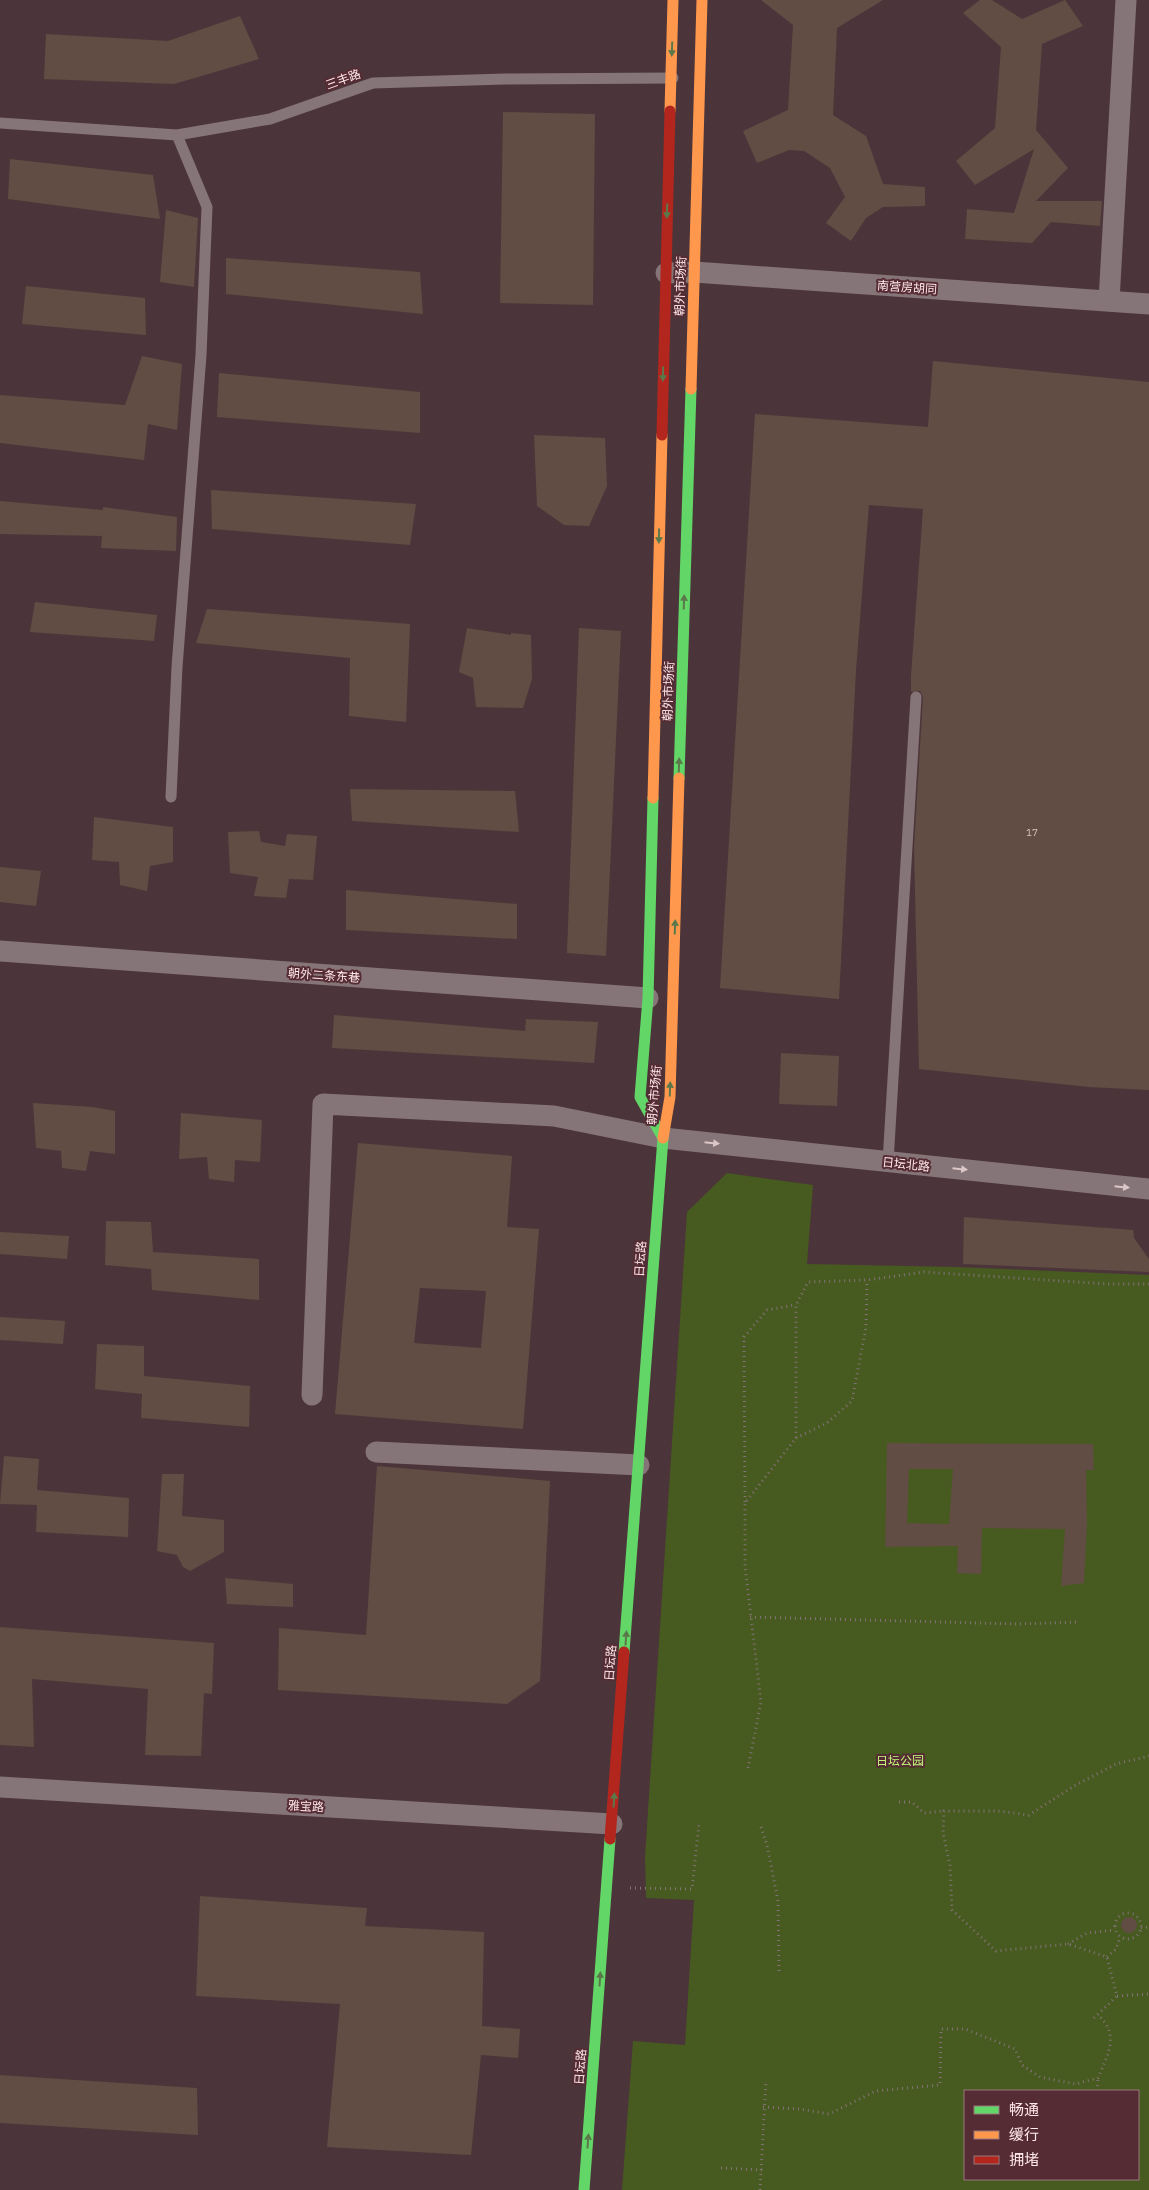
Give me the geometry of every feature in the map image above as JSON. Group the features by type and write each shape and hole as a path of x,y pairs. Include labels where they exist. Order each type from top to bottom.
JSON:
{"main road":[{"name":"朝外市场街","path":"663,1138 670,1097 694,272 685,78 673,0"},
{"name":"朝外市场街","path":"663,1138 640,1096 648,998 666,273 685,78 702,0"},
{"name":"日坛路","path":"584,2190 663,1138"}],"street":[{"path":"1109,301 1126,0"},
{"name":"南营房胡同","path":"666,273 694,272 1149,304"},
{"name":"朝外二条东巷","path":"0,951 648,998"},
{"name":"日坛北路","path":"312,1395 323,1104 554,1116 663,1138 1149,1189"},
{"path":"376,1452 639,1465"},
{"name":"雅宝路","path":"0,1787 612,1824"}],"lane":[{"name":"三丰路","path":"0,123 177,135 270,119 373,83 506,79 685,78"},
{"path":"171,797 176,667 201,356 207,207 177,135"},
{"path":"888,1162 916,697"}],"path":[{"path":"796,1438 796,1305 808,1282 867,1280 924,1272 1108,1284 1149,1284"},
{"path":"745,1503 796,1438 827,1423 852,1401 866,1327 867,1280"},
{"path":"748,1768 761,1702 750,1617 746,1566 744,1337 767,1310 796,1305"},
{"path":"750,1617 1008,1624 1079,1622"},
{"path":"899,1802 912,1802 924,1813 998,1811 1029,1814 1074,1786 1116,1764 1149,1756"},
{"path":"944,1811 943,1834 950,1864 952,1910 996,1951 1068,1944 1107,1957"},
{"path":"607,1886 692,1888 699,1824"},
{"path":"761,1827 767,1845 778,1901 779,1971"},
{"path":"1127,1913 1134,1915 1140,1920 1141,1928 1137,1936 1129,1940 1120,1938 1115,1930 1116,1922 1120,1916 1127,1913"},
{"path":"1141,1928 1149,1927"},
{"path":"1068,1944 1087,1933 1115,1930"},
{"path":"1107,1957 1116,1949 1120,1938"},
{"path":"1107,1957 1118,1996"},
{"path":"1097,2090 1098,2078 1111,2038 1108,2024 1096,2016 1118,1996 1149,1994"},
{"path":"763,2107 800,2109 829,2114 876,2090 940,2085 941,2029 965,2029 1015,2049 1022,2066 1040,2077 1075,2084 1098,2078"},
{"path":"760,2190 763,2107 766,2081"},
{"path":"721,2168 762,2170"}],"green space":[{"name":"日坛公园","path":"727,1173 813,1185 807,1264 956,1267 1149,1275 1149,2190 622,2190 633,2041 685,2045 694,1900 646,1898 645,1857 687,1212"}],"building":[{"path":"761,0 883,0 837,28 833,115 866,136 883,184 925,187 925,206 883,207 866,218 851,241 826,223 845,197 830,168 804,151 789,150 757,163 743,131 788,110 793,25"},
{"path":"980,0 992,0 1022,19 1065,0 1083,26 1042,44 1036,130 1068,168 1036,201 1102,201 1100,226 1051,222 1032,243 965,239 967,209 1014,213 1034,149 975,185 956,161 995,128 1001,47 963,13"},
{"path":"240,16 259,59 174,84 44,79 46,34 168,41"},
{"path":"503,112 595,114 593,305 500,303"},
{"path":"10,159 153,175 160,219 8,199"},
{"path":"166,210 198,218 194,287 160,282"},
{"path":"226,258 420,272 423,314 226,294"},
{"path":"26,286 145,298 146,335 22,324"},
{"path":"142,356 182,364 177,430 148,424 144,460 0,443 0,395 125,405"},
{"path":"933,361 1149,382 1149,1090 1089,1087 919,1069 914,847 923,697 920,691 911,692 911,676 923,509 869,505 856,670 839,999 720,988 755,414 928,427"},
{"path":"219,373 420,392 420,433 217,417"},
{"path":"534,435 605,438 607,486 589,526 564,525 537,506"},
{"path":"211,490 416,504 410,545 212,529"},
{"path":"0,501 103,510 103,507 177,517 176,551 101,548 102,536 0,534"},
{"path":"35,602 157,615 154,641 30,632"},
{"path":"207,609 410,624 406,722 349,716 350,658 196,643"},
{"path":"467,628 511,635 511,633 531,635 532,679 523,708 476,707 473,678 459,672"},
{"path":"579,628 621,631 606,956 567,953"},
{"path":"350,789 515,791 519,832 352,821"},
{"path":"94,817 173,827 173,862 150,866 147,891 120,885 119,862 92,860"},
{"path":"259,831 261,842 285,846 287,834 317,836 313,880 289,879 286,898 254,896 258,877 230,873 228,832"},
{"path":"0,867 41,871 36,906 0,902"},
{"path":"346,890 517,904 517,939 346,930"},
{"path":"334,1015 525,1031 526,1019 598,1022 594,1063 332,1048"},
{"path":"781,1053 839,1056 837,1106 779,1104"},
{"path":"33,1103 93,1107 115,1111 115,1154 90,1151 86,1171 62,1168 61,1151 36,1148"},
{"path":"181,1113 262,1120 260,1162 235,1160 234,1182 209,1179 207,1157 179,1159"},
{"path":"358,1143 512,1156 507,1227 539,1229 523,1429 335,1414","holes":["420,1288 486,1291 481,1348 414,1343"]},
{"path":"964,1217 1133,1230 1134,1238 1149,1259 1149,1272 963,1264"},
{"path":"106,1221 151,1222 153,1252 259,1259 259,1300 152,1290 151,1269 105,1265"},
{"path":"0,1232 69,1236 67,1259 0,1254"},
{"path":"0,1317 65,1321 63,1344 0,1340"},
{"path":"97,1344 144,1346 144,1376 250,1386 249,1427 141,1418 142,1394 95,1389"},
{"path":"887,1443 1093,1444 1094,1470 1086,1470 1087,1523 1084,1583 1061,1586 1065,1529 982,1528 981,1574 957,1573 958,1546 885,1547","holes":["909,1469 953,1469 949,1524 907,1523"]},
{"path":"4,1456 39,1459 37,1490 129,1498 128,1537 36,1532 37,1505 0,1504"},
{"path":"377,1466 550,1481 540,1681 507,1704 278,1690 279,1628 366,1635"},
{"path":"162,1474 184,1474 182,1516 224,1520 224,1552 190,1571 183,1567 177,1555 157,1551"},
{"path":"225,1578 293,1584 293,1607 227,1604"},
{"path":"0,1627 214,1643 212,1694 204,1693 201,1756 145,1755 148,1689 32,1679 34,1747 0,1745"},
{"path":"200,1896 367,1908 365,1926 484,1932 482,2026 520,2029 518,2058 481,2055 471,2155 327,2147 340,2004 196,1996"},
{"path":"1126,1917 1132,1917 1137,1922 1135,1931 1126,1933 1121,1928 1121,1922"},
{"path":"0,2075 197,2088 198,2135 0,2123"}],"traffic: fast":[{"path":"679,778 691,389"},
{"path":"653,798 648,998 640,1097 663,1138"},
{"path":"624,1652 663,1138"},
{"path":"584,2190 610,1839"}],"traffic: slow":[{"path":"670,111 673,0"},
{"path":"691,389 702,0"},
{"path":"653,798 662,435"},
{"path":"663,1138 670,1097 679,778"}],"traffic: jam":[{"path":"662,435 670,111"},
{"path":"610,1839 624,1652"}]}
